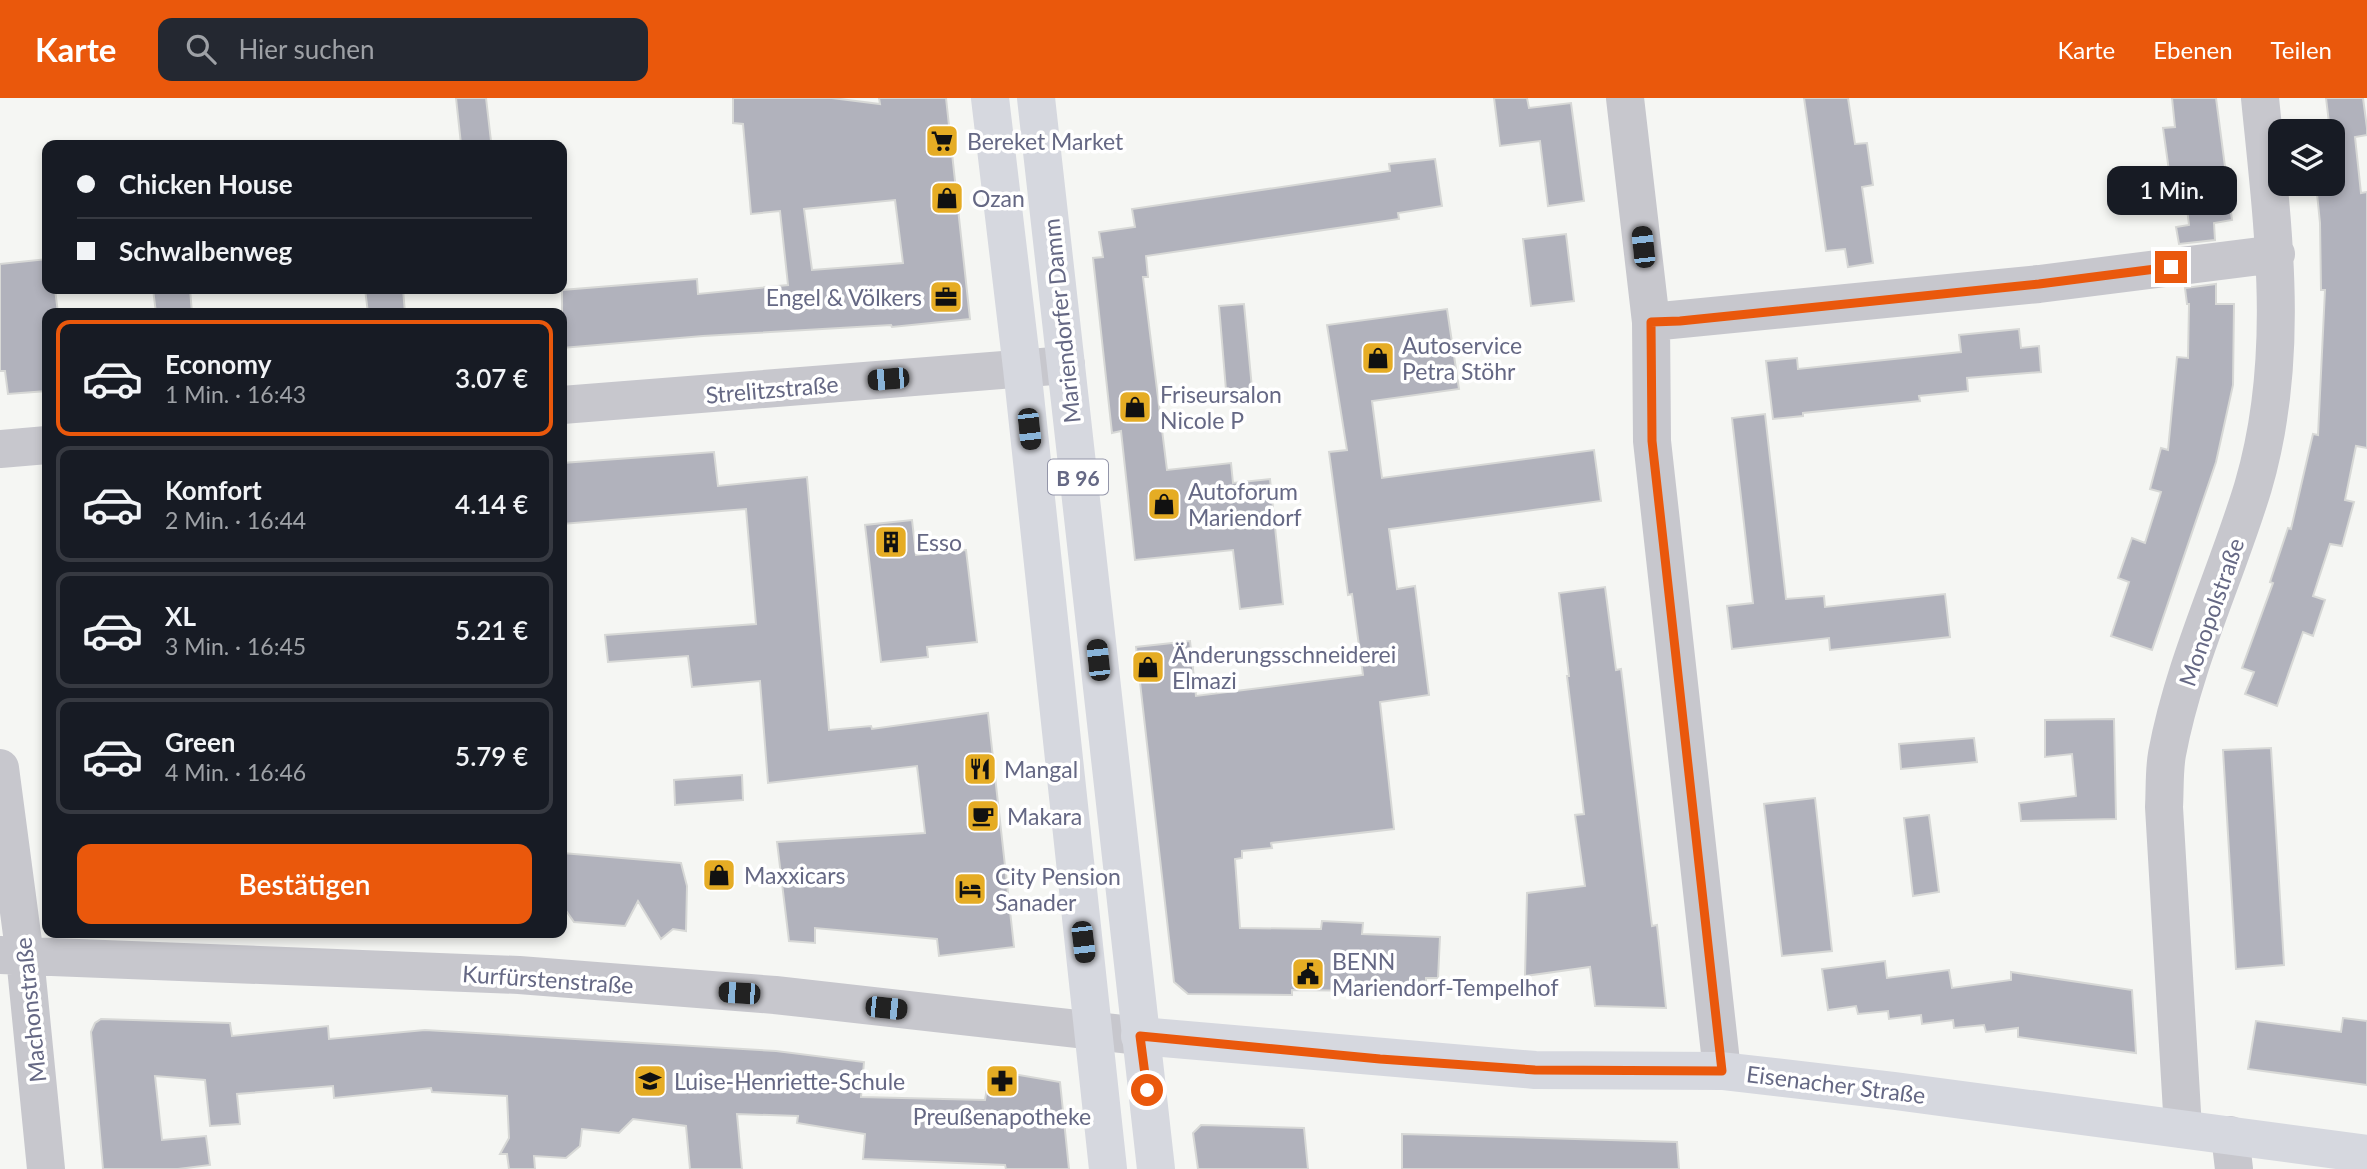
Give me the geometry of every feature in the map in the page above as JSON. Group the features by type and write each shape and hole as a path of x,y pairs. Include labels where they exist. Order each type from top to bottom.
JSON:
{"main road":[{"name":"Mariendorfer Damm","path":"990,98 1022,368 1108,1169"},
{"name":"Mariendorfer Damm","path":"1036,98 1157,1169"},
{"name":"Eisenacher Straße","path":"1140,1036 1380,1059 1535,1070 1722,1071 1832,1082 2183,1129 2232,1152 2367,1154"}],"street":[{"path":"1625,98 1651,322 1652,441 1722,1071"},
{"name":"Monopolstraße","path":"2183,1129 2164,807 2167,756 2189,674 2253,485 2268,418 2277,337 2276,254 2260,98"},
{"path":"1651,322 2039,284 2276,254"},
{"name":"Strelitzstraße","path":"567,405 1066,365"},
{"path":"0,449 42,445"},
{"name":"Machonstraße","path":"0,768 12,956 46,1169"},
{"name":"Kurfürstenstraße","path":"12,956 519,975 775,995 1094,1031"},
{"name":"Eisenacher Straße","path":"1094,1031 1140,1036"}],"building":[{"path":"456,98 486,98 491,140 461,140"},
{"path":"733,98 832,98 880,104 879,98 946,98 970,319 892,327 703,336 567,348 567,308 562,308 562,294 567,294 567,290 697,279 698,294 788,285 780,211 751,214 743,124 733,123","holes":["895,200 903,263 812,270 804,209"]},
{"path":"1494,98 1527,98 1529,108 1571,103 1584,201 1548,206 1540,141 1500,146"},
{"path":"1804,98 1848,98 1855,144 1867,143 1873,185 1862,187 1873,263 1848,267 1845,249 1826,251"},
{"path":"2172,98 2216,98 2232,220 2214,223 2215,240 2179,244 2176,227 2189,225 2182,169 2169,171 2163,128 2175,127"},
{"path":"2326,98 2363,98 2367,135 2355,137 2361,193 2367,192 2367,448 2356,446 2345,500 2354,502 2342,546 2330,544 2313,596 2325,600 2313,636 2303,632 2277,706 2245,694 2254,672 2242,668 2273,583 2270,582 2288,528 2291,529 2313,434 2318,435 2325,290 2321,290 2317,196 2345,196 2345,119 2329,119"},
{"path":"1435,159 1442,206 1398,213 1399,219 1146,256 1148,277 1143,277 1167,470 1231,463 1233,483 1270,479 1283,604 1240,609 1233,550 1135,560 1121,431 1112,433 1093,258 1103,257 1099,232 1135,227 1132,209 1390,171 1389,164"},
{"path":"1566,234 1574,301 1531,306 1523,239"},
{"path":"42,260 42,294 56,294 57,308 42,308 42,391 8,394 5,371 0,371 0,264"},
{"path":"2216,284 2216,304 2234,304 2233,385 2216,462 2152,650 2111,636 2129,582 2118,578 2132,538 2145,543 2161,492 2150,489 2161,448 2168,450 2177,357 2188,358 2189,304 2185,288"},
{"path":"154,294 190,294 192,308 155,308"},
{"path":"366,294 403,294 405,308 367,308"},
{"path":"1244,304 1253,399 1227,402 1219,306"},
{"path":"1447,309 1459,389 1372,401 1382,478 1594,450 1601,501 1389,529 1397,589 1415,586 1429,695 1380,702 1394,829 1271,843 1272,848 1242,851 1242,858 1235,859 1240,928 1321,929 1322,921 1363,923 1362,934 1440,937 1438,978 1426,978 1426,988 1392,987 1392,994 1292,990 1292,995 1188,994 1174,982 1136,647 1190,641 1196,696 1363,675 1352,594 1348,595 1329,452 1347,450 1327,325"},
{"path":"2019,329 2021,348 2039,346 2041,372 1967,378 1968,391 1919,396 1920,401 1803,413 1803,416 1773,419 1766,361 1797,358 1798,369 1961,352 1959,335"},
{"path":"1765,414 1786,599 1824,596 1825,607 1945,594 1950,637 1830,650 1829,638 1732,649 1727,606 1753,603 1732,418"},
{"path":"714,452 718,486 807,477 829,730 871,726 872,729 988,713 1014,947 939,956 937,939 815,928 815,943 789,941 777,842 925,833 917,766 768,783 760,681 692,687 688,656 608,662 605,635 756,624 746,509 567,524 567,463"},
{"path":"912,520 916,555 966,550 977,642 927,647 928,657 881,662 865,525"},
{"path":"1605,587 1616,670 1621,669 1652,926 1657,925 1666,1008 1595,1006 1590,967 1525,976 1527,893 1585,886 1575,815 1584,814 1559,593"},
{"path":"2114,719 2116,819 2021,821 2019,803 2076,796 2072,754 2045,757 2045,720"},
{"path":"1974,738 1977,762 1901,769 1899,744"},
{"path":"2271,748 2284,965 2236,969 2223,750"},
{"path":"742,775 743,800 675,805 674,780"},
{"path":"1815,798 1832,951 1782,956 1764,804"},
{"path":"1929,815 1939,892 1913,896 1904,818"},
{"path":"567,853 681,863 687,886 686,931 673,929 661,939 638,901 625,926 574,922 567,912"},
{"path":"1885,961 1887,978 1949,970 1952,988 2011,980 2011,972 2132,990 2136,1053 2018,1037 2018,1028 1986,1032 1984,1025 1954,1028 1953,1020 1922,1024 1921,1015 1889,1019 1888,1011 1858,1014 1856,1006 1828,1010 1822,969"},
{"path":"2343,1018 2367,1021 2367,1085 2248,1069 2256,1021 2341,1032"},
{"path":"101,1019 230,1023 232,1036 328,1026 329,1039 425,1030 776,1051 864,1062 861,1097 985,1100 990,1070 1060,1082 1069,1169 1006,1169 1005,1165 863,1159 865,1134 797,1123 798,1116 737,1114 742,1169 690,1169 686,1126 633,1119 619,1133 582,1129 580,1146 566,1158 534,1156 535,1169 509,1169 507,1154 500,1154 509,1138 507,1096 432,1092 431,1088 334,1098 333,1086 237,1094 240,1124 210,1126 205,1080 155,1076 162,1140 206,1136 210,1165 178,1169 103,1169 91,1032 95,1023"},
{"path":"1201,1125 1304,1128 1308,1169 1198,1169 1193,1133"},
{"path":"1402,1134 1677,1142 1679,1169 1402,1169"}],"place":[{"name":"Bereket Market","path":"942,141"},
{"name":"Ozan","path":"947,198"},
{"name":"Engel & Völkers","path":"946,297"},
{"name":"Autoservice Petra Stöhr","path":"1378,358"},
{"name":"Friseursalon Nicole P","path":"1135,407"},
{"name":"Autoforum Mariendorf","path":"1164,504"},
{"name":"Esso","path":"891,542"},
{"name":"Änderungsschneiderei Elmazi","path":"1148,667"},
{"name":"Mangal","path":"980,769"},
{"name":"Makara","path":"983,816"},
{"name":"Maxxicars","path":"719,875"},
{"name":"City Pension Sanader","path":"970,889"},
{"name":"BENN Mariendorf-Tempelhof","path":"1308,974"},
{"name":"Luise-Henriette-Schule","path":"650,1081"},
{"name":"Preußenapotheke","path":"1002,1081"}],"route":[{"path":"1147,1090 1140,1036 1380,1059 1535,1070 1722,1071 1652,441 1651,322 2039,284 2171,267"}]}
